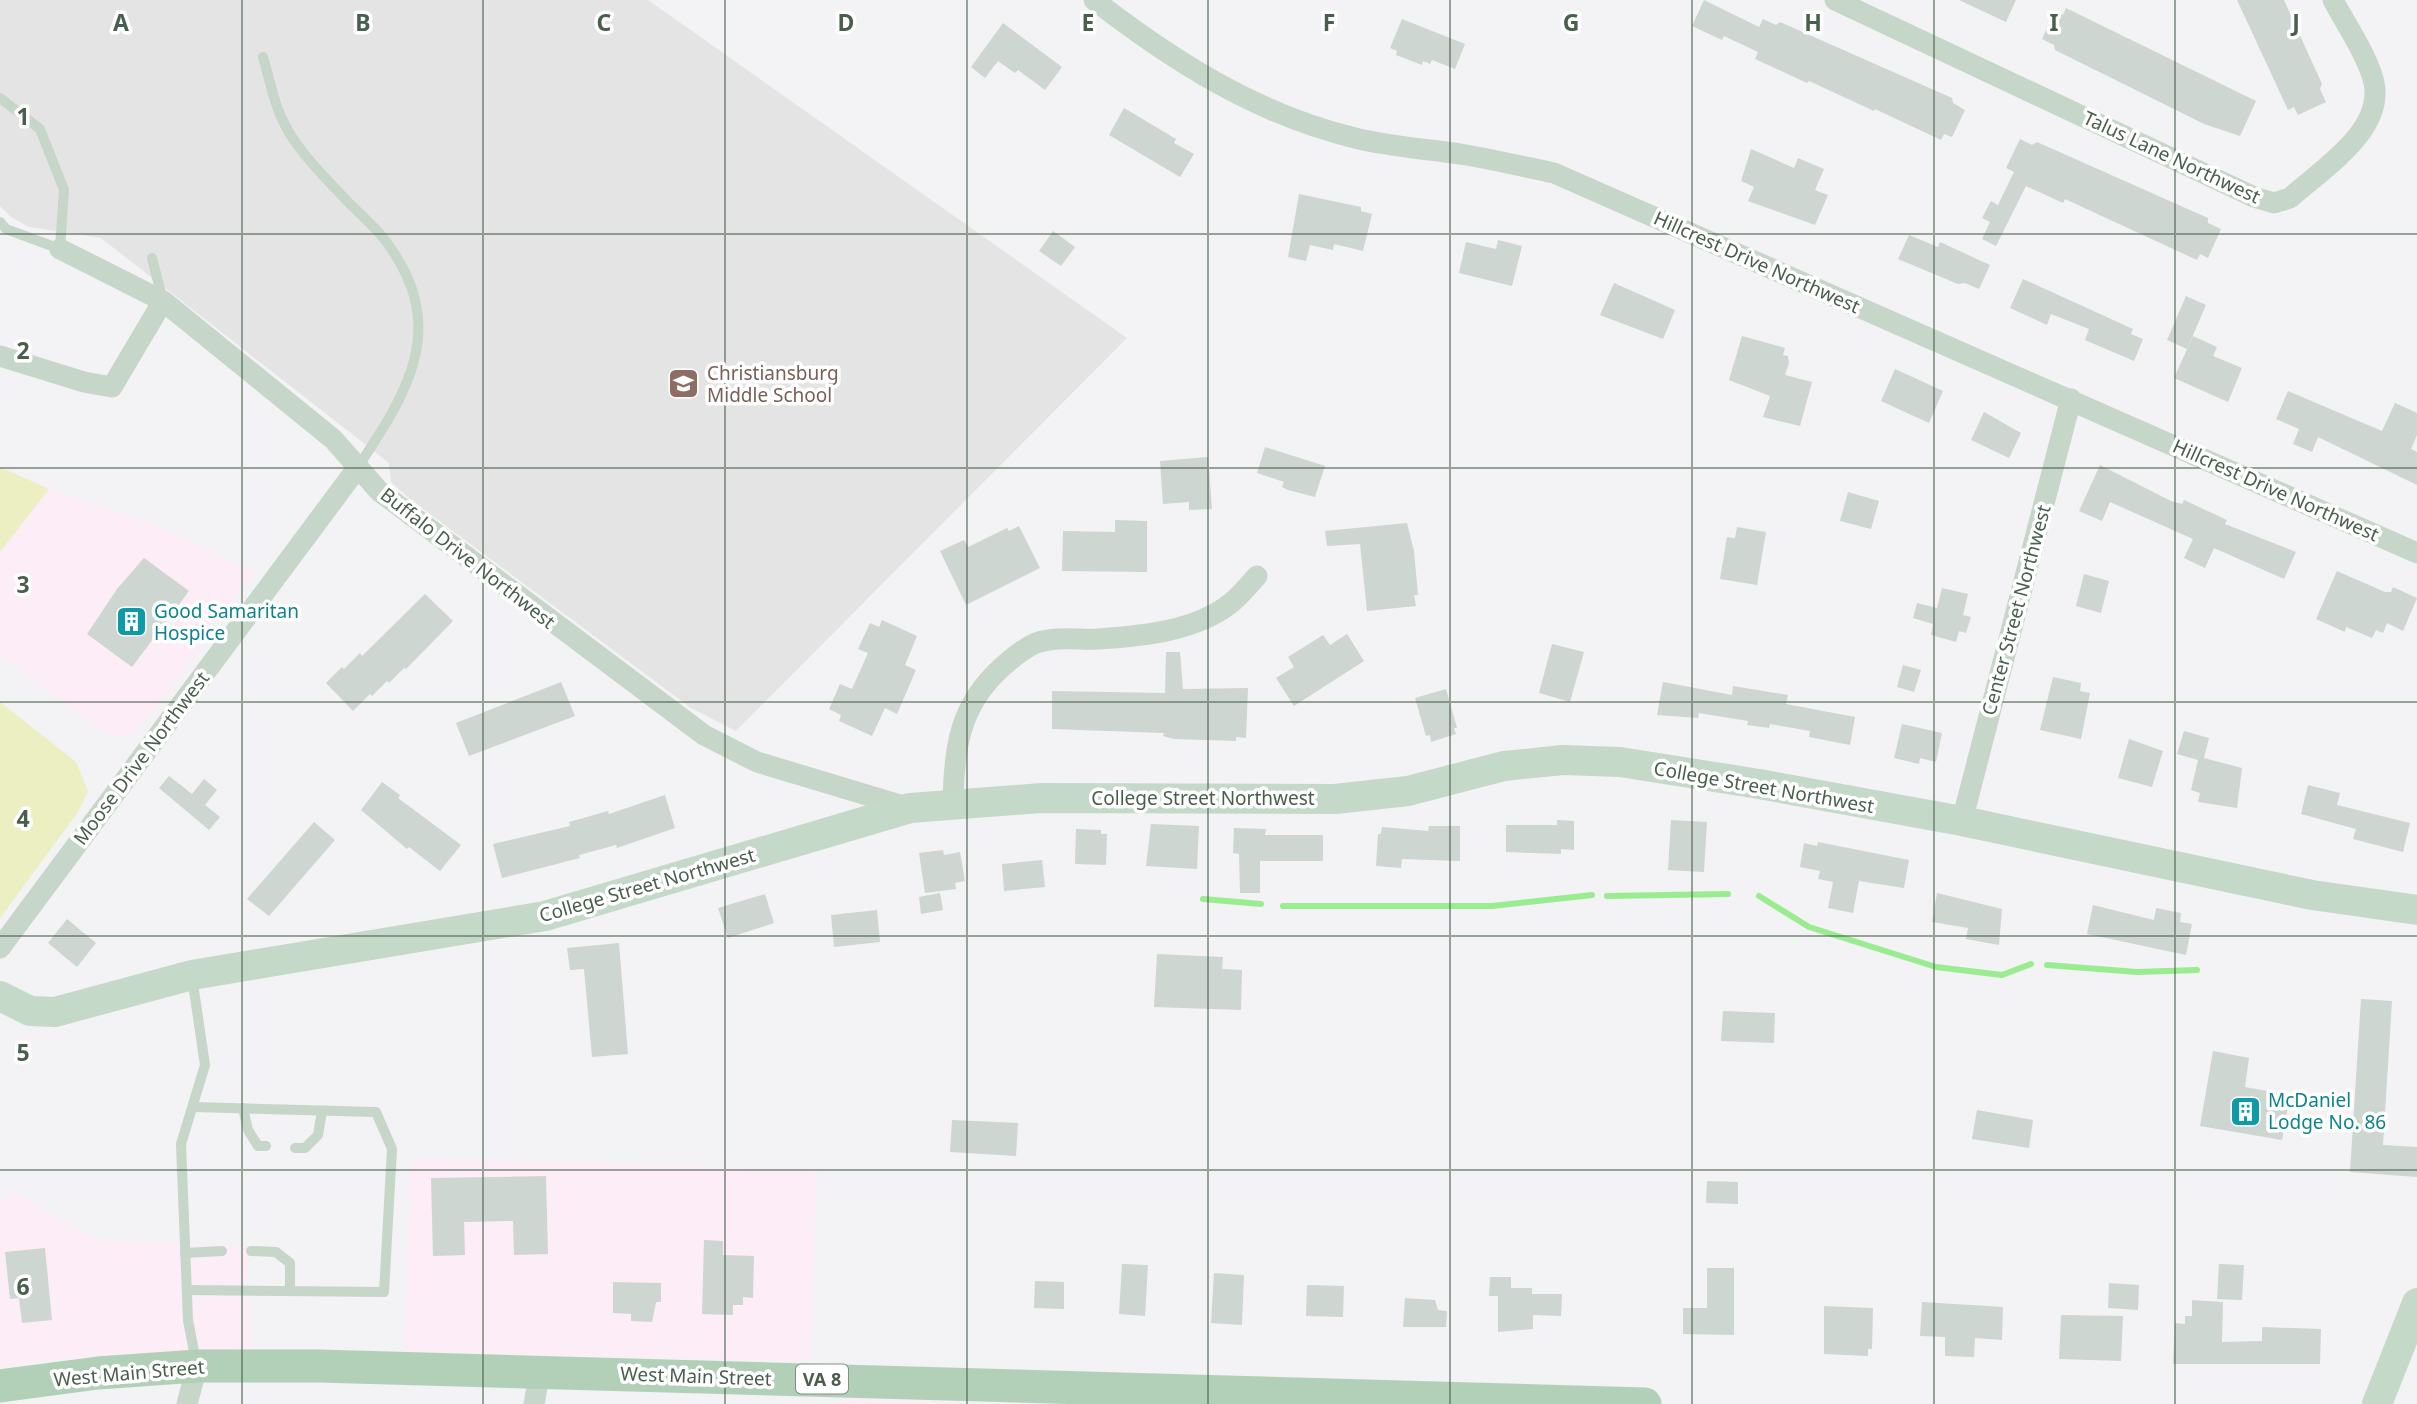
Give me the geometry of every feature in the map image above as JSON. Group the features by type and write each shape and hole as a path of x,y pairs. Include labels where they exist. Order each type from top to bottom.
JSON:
{"main road":[{"name":"West Main Street","path":"0,1386 98,1373 197,1366 540,1371 1003,1394 1645,1404"}],"street":[{"name":"Hillcrest Drive Northwest","path":"1094,0 1146,40 1224,89 1298,121 1357,139 1468,155 1554,173 2417,553"},
{"name":"Talus Lane Northwest","path":"1835,0 2254,197 2274,203 2290,198 2367,128 2376,106 2374,80 2333,0"},
{"name":"Buffalo Drive Northwest","path":"60,249 163,301 333,439 379,491 704,735 757,762 909,808"},
{"path":"0,356 83,382 112,387 163,301"},
{"name":"Center Street Northwest","path":"1962,821 2071,399"},
{"name":"Moose Drive Northwest","path":"0,948 358,467"},
{"path":"953,803 954,765 972,701 1009,660 1035,644 1064,638 1097,639 1138,635 1204,619 1231,603 1257,576"},
{"name":"College Street Northwest","path":"0,996 30,1011 55,1012 192,975 545,916 909,808 1042,798 1335,799 1408,791 1504,766 1563,760 1620,762 1962,821 2253,884 2417,910"},
{"path":"2377,1404 2417,1303"},
{"path":"187,1404 197,1366"},
{"path":"534,1404 540,1371"}],"lane":[{"path":"263,57 282,119 306,156 385,240 408,279 418,314 418,354 404,393 358,467"},
{"path":"0,98 40,129 64,190 60,249 6,229 0,222"},
{"path":"152,258 163,301"},
{"path":"192,975 205,1065 181,1144 188,1320 197,1366"},
{"path":"187,1290 384,1292 392,1149 376,1112 194,1107"},
{"path":"243,1108 248,1130 258,1146 266,1146"},
{"path":"295,1148 305,1148 318,1135 322,1111"},
{"path":"185,1253 222,1251"},
{"path":"251,1251 276,1252 290,1263 289,1291"}],"shaded area":[{"name":"Christiansburg Middle School","path":"0,0 648,0 1127,338 736,731 691,708 410,499 391,482 389,463 101,238 29,227 11,217 0,206"},
{"path":"49,489 139,519 198,544 254,573 149,717 129,734 119,737 102,732 0,654 0,552"},
{"path":"411,1159 817,1170 809,1361 405,1351"},
{"path":"11,1190 98,1241 247,1246 251,1348 72,1357 0,1367 0,1202"},
{"path":"843,1398 979,1402 839,1404"}],"green space":[{"path":"0,467 49,489 0,552"},
{"path":"0,702 76,762 88,791 78,812 0,918"}],"building":[{"path":"1704,0 1759,27 1763,19 1776,25 1780,22 1952,98 1953,103 1965,110 1952,137 1944,134 1941,140 1875,109 1874,111 1809,81 1807,83 1755,59 1758,52 1724,36 1722,40 1692,26"},
{"path":"1959,0 2016,0 2006,22"},
{"path":"2237,0 2284,0 2322,84 2320,89 2326,102 2298,115 2294,107 2288,110"},
{"path":"2066,8 2256,101 2240,136 2204,124 2055,50 2054,45 2042,39 2055,11 2063,15"},
{"path":"1402,19 1465,44 1455,69 1432,60 1430,64 1423,61 1422,65 1396,55 1397,51 1390,48"},
{"path":"1003,23 1062,67 1045,90 1018,70 1015,73 998,61 985,78 971,67"},
{"path":"1124,108 1176,139 1174,143 1194,154 1180,177 1109,135"},
{"path":"2020,139 2032,145 2037,142 2208,218 2208,223 2221,229 2208,258 2200,254 2197,260 2065,199 2063,203 2026,186 1996,246 1982,239 1990,222 1982,218 1991,201 1998,205 2014,172 2006,168"},
{"path":"1751,149 1794,168 1798,158 1824,169 1815,190 1828,195 1815,225 1748,201 1754,187 1741,181"},
{"path":"1299,194 1361,207 1361,211 1372,214 1363,251 1334,244 1333,250 1310,245 1306,261 1288,257"},
{"path":"1053,231 1075,247 1061,266 1039,251"},
{"path":"1909,235 1938,247 1940,242 1990,265 1979,289 1965,283 1958,284 1898,259"},
{"path":"1498,240 1522,246 1512,286 1459,273 1466,242 1496,249"},
{"path":"2023,279 2133,329 2131,334 2143,339 2134,361 2085,340 2089,329 2051,314 2047,325 2010,308"},
{"path":"1614,283 1675,310 1663,339 1600,315"},
{"path":"2186,296 2206,305 2187,349 2167,340"},
{"path":"1742,336 1785,348 1783,355 1788,356 1789,363 1785,375 1812,382 1800,426 1763,417 1770,396 1729,380"},
{"path":"2193,336 2217,347 2213,356 2242,368 2228,402 2174,378"},
{"path":"1895,369 1943,391 1929,423 1881,401"},
{"path":"2288,391 2382,431 2395,403 2417,413 2417,435 2411,449 2417,452 2417,485 2318,437 2312,452 2293,444 2299,429 2276,419"},
{"path":"1984,412 2021,433 2009,458 1971,440"},
{"path":"1265,447 1325,466 1315,497 1288,490 1282,487 1284,482 1257,473"},
{"path":"1208,457 1212,509 1189,510 1189,502 1163,504 1160,461"},
{"path":"2100,465 2171,501 2182,504 2184,500 2227,520 2225,524 2296,552 2284,579 2214,548 2205,568 2184,558 2193,539 2110,502 2102,521 2079,511"},
{"path":"1848,492 1879,501 1871,529 1840,521"},
{"path":"1115,520 1147,521 1147,572 1062,571 1063,531 1115,532"},
{"path":"1407,523 1414,551 1418,595 1414,595 1416,606 1367,611 1360,544 1327,546 1325,531"},
{"path":"1019,526 1040,568 966,605 940,551 964,540 968,547 1007,528 1009,531"},
{"path":"1737,527 1766,532 1757,585 1720,579 1727,537 1735,538"},
{"name":"Good Samaritan Hospice","path":"144,558 189,591 132,667 87,634 117,589"},
{"path":"2337,571 2385,592 2391,592 2393,587 2417,598 2403,631 2387,623 2383,633 2376,630 2372,638 2346,627 2345,632 2316,619"},
{"path":"2084,574 2109,581 2101,613 2076,606"},
{"path":"1942,588 1968,594 1963,615 1971,617 1966,633 1959,631 1956,642 1931,635 1933,624 1913,618 1917,603 1937,608"},
{"path":"425,594 453,621 406,669 389,683 387,681 372,696 370,694 353,711 326,683 360,653 362,656"},
{"path":"882,620 917,636 905,665 916,670 897,714 885,708 872,736 839,721 841,715 829,709 840,684 852,689 868,653 858,649 870,623 879,627"},
{"path":"1347,634 1364,661 1294,706 1276,678 1294,667 1288,657 1323,635 1330,645"},
{"path":"1552,644 1584,652 1570,702 1539,693"},
{"path":"1166,652 1180,652 1183,689 1248,688 1246,738 1236,737 1236,741 1174,739 1163,736 1164,733 1052,729 1052,691 1165,693"},
{"path":"1903,665 1921,670 1914,692 1897,687"},
{"path":"2053,677 2081,683 2080,691 2090,693 2081,739 2040,730"},
{"path":"561,682 575,716 469,756 456,723"},
{"path":"1663,682 1732,695 1733,686 1788,695 1786,704 1855,717 1850,745 1809,737 1810,731 1770,724 1769,728 1747,725 1748,721 1699,713 1698,718 1657,715"},
{"path":"1446,689 1457,728 1454,728 1456,734 1431,742 1430,735 1426,736 1415,698"},
{"path":"1902,724 1942,733 1936,762 1920,758 1919,764 1894,758"},
{"path":"2184,731 2209,738 2204,758 2242,768 2237,808 2198,802 2200,793 2191,790 2198,760 2177,754"},
{"path":"2129,739 2163,751 2152,787 2118,778"},
{"path":"169,776 192,794 204,779 217,790 205,805 220,817 209,830 159,788"},
{"path":"382,782 400,795 398,798 461,845 440,871 409,847 407,849 361,810"},
{"path":"2308,785 2340,793 2337,805 2410,823 2403,852 2353,839 2356,829 2301,814"},
{"path":"665,795 675,828 617,848 616,845 579,855 580,858 502,878 493,844 570,826 569,822 608,811 609,814"},
{"path":"1557,820 1574,821 1574,850 1561,849 1561,854 1506,852 1506,825 1557,825"},
{"path":"1671,820 1707,822 1704,872 1668,870"},
{"path":"314,822 335,840 269,916 247,899"},
{"path":"1151,824 1199,826 1197,869 1146,866"},
{"path":"1429,826 1460,826 1460,861 1402,859 1401,868 1376,866 1378,834 1381,834 1382,827 1428,831"},
{"path":"1234,828 1266,829 1265,835 1323,835 1323,861 1260,861 1260,893 1240,893 1239,854 1233,853"},
{"path":"1076,829 1101,830 1101,834 1107,834 1106,865 1075,864"},
{"path":"1818,842 1909,860 1904,888 1859,881 1853,913 1828,908 1833,882 1818,879 1820,871 1800,867 1804,843 1817,846"},
{"path":"943,850 944,855 960,852 965,881 955,883 956,889 925,893 919,853"},
{"path":"1042,860 1045,887 1004,891 1002,864"},
{"path":"940,893 943,910 921,914 919,897"},
{"path":"1937,893 2002,909 1999,945 1966,939 1968,928 1932,922"},
{"path":"765,894 774,923 728,938 718,908"},
{"path":"2093,905 2154,920 2156,908 2181,913 2180,922 2192,924 2186,955 2087,934"},
{"path":"877,910 880,942 834,947 831,915"},
{"path":"67,919 96,943 77,967 48,943"},
{"path":"619,943 628,1054 592,1057 584,969 570,970 567,948"},
{"path":"1157,954 1223,957 1222,969 1242,970 1241,1010 1154,1007"},
{"path":"2361,999 2392,1001 2383,1145 2417,1147 2417,1177 2350,1172"},
{"path":"1723,1011 1775,1013 1774,1043 1721,1041"},
{"name":"McDaniel Lodge No. 86","path":"2213,1051 2249,1058 2245,1087 2290,1095 2282,1140 2200,1126"},
{"path":"1977,1110 2033,1120 2029,1148 1972,1139"},
{"path":"952,1120 1018,1123 1016,1156 950,1152"},
{"path":"546,1176 548,1254 514,1255 513,1221 464,1222 465,1255 433,1256 431,1178"},
{"path":"1707,1181 1738,1182 1738,1204 1706,1203"},
{"path":"704,1240 723,1241 723,1255 754,1256 753,1298 743,1297 743,1305 733,1305 733,1315 702,1314"},
{"path":"45,1248 52,1320 22,1323 19,1298 10,1299 5,1252"},
{"path":"1122,1264 1148,1265 1145,1316 1119,1314"},
{"path":"2219,1264 2244,1265 2242,1300 2217,1299"},
{"path":"1707,1268 1734,1268 1734,1335 1683,1334 1683,1308 1707,1308"},
{"path":"1214,1273 1244,1275 1242,1325 1211,1323"},
{"path":"1490,1277 1511,1277 1511,1288 1532,1288 1532,1294 1562,1294 1561,1316 1533,1315 1533,1329 1498,1332 1498,1296 1489,1296"},
{"path":"1035,1281 1064,1282 1064,1309 1034,1308"},
{"path":"613,1282 661,1283 661,1302 656,1302 652,1322 631,1321 631,1314 613,1313"},
{"path":"2109,1283 2139,1285 2138,1310 2108,1308"},
{"path":"1307,1285 1344,1286 1343,1317 1306,1316"},
{"path":"1405,1298 1435,1300 1438,1310 1447,1311 1446,1327 1403,1327"},
{"path":"2192,1300 2223,1302 2222,1342 2262,1341 2262,1327 2321,1329 2320,1364 2173,1364 2175,1323 2185,1324 2185,1316 2192,1316"},
{"path":"1922,1302 2003,1307 2002,1340 1975,1338 1974,1357 1945,1356 1945,1337 1920,1336"},
{"path":"1824,1306 1873,1308 1872,1349 1868,1349 1868,1356 1824,1354"},
{"path":"2061,1315 2123,1316 2121,1361 2059,1359"}],"waterway":[{"path":"1607,896 1728,894"},
{"path":"1283,906 1492,906 1592,895"},
{"path":"1759,896 1809,927 1936,967 2002,975 2031,964"},
{"path":"1203,899 1261,904"},
{"path":"2047,965 2137,972 2197,970"}],"place":[{"name":"Christiansburg Middle School","path":"684,384"},
{"name":"Good Samaritan Hospice","path":"131,622"},
{"name":"McDaniel Lodge No. 86","path":"2245,1111"}]}
